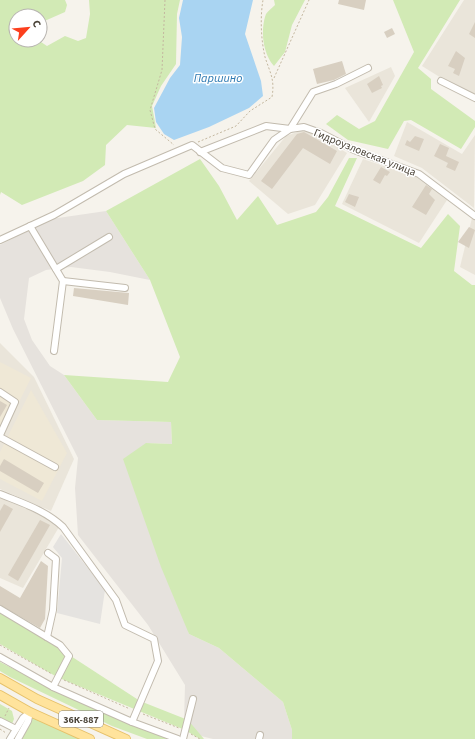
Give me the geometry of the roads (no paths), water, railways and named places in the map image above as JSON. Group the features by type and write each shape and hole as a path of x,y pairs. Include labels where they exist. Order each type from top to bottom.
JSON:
{"main road":[{"name":"36К-887","path":"0,678 36,699 126,739"},
{"name":"36К-887","path":"1,696 30,712 90,739"},
{"path":"30,712 36,699"}],"street":[{"path":"0,240 54,214 124,174 192,145 222,168 249,175 274,140 290,129 313,92 336,84 368,68"},
{"path":"441,81 475,98"},
{"name":"Гидроузловская улица","path":"200,152 266,126 290,129 304,128 321,132 354,150 419,174 475,216"},
{"path":"30,226 63,280 54,351"},
{"path":"56,269 109,237"},
{"path":"63,280 125,288"},
{"path":"0,392 15,402 0,436 55,467"},
{"path":"0,494 46,513 63,527 116,600 125,625 154,639 158,661 132,722"},
{"path":"47,637 54,610 56,558 48,553"},
{"path":"0,609 60,645 69,656 53,687"},
{"path":"0,658 53,687 132,722 178,739"},
{"path":"183,739 193,699"},
{"path":"10,739 30,712"},
{"path":"18,739 28,721 30,712"},
{"path":"0,720 16,730"}],"water":[{"name":"Паршино","path":"183,0 253,0 245,34 261,81 263,96 249,108 209,127 174,140 164,134 156,122 154,108 170,78 180,65 182,37 179,18"}]}
